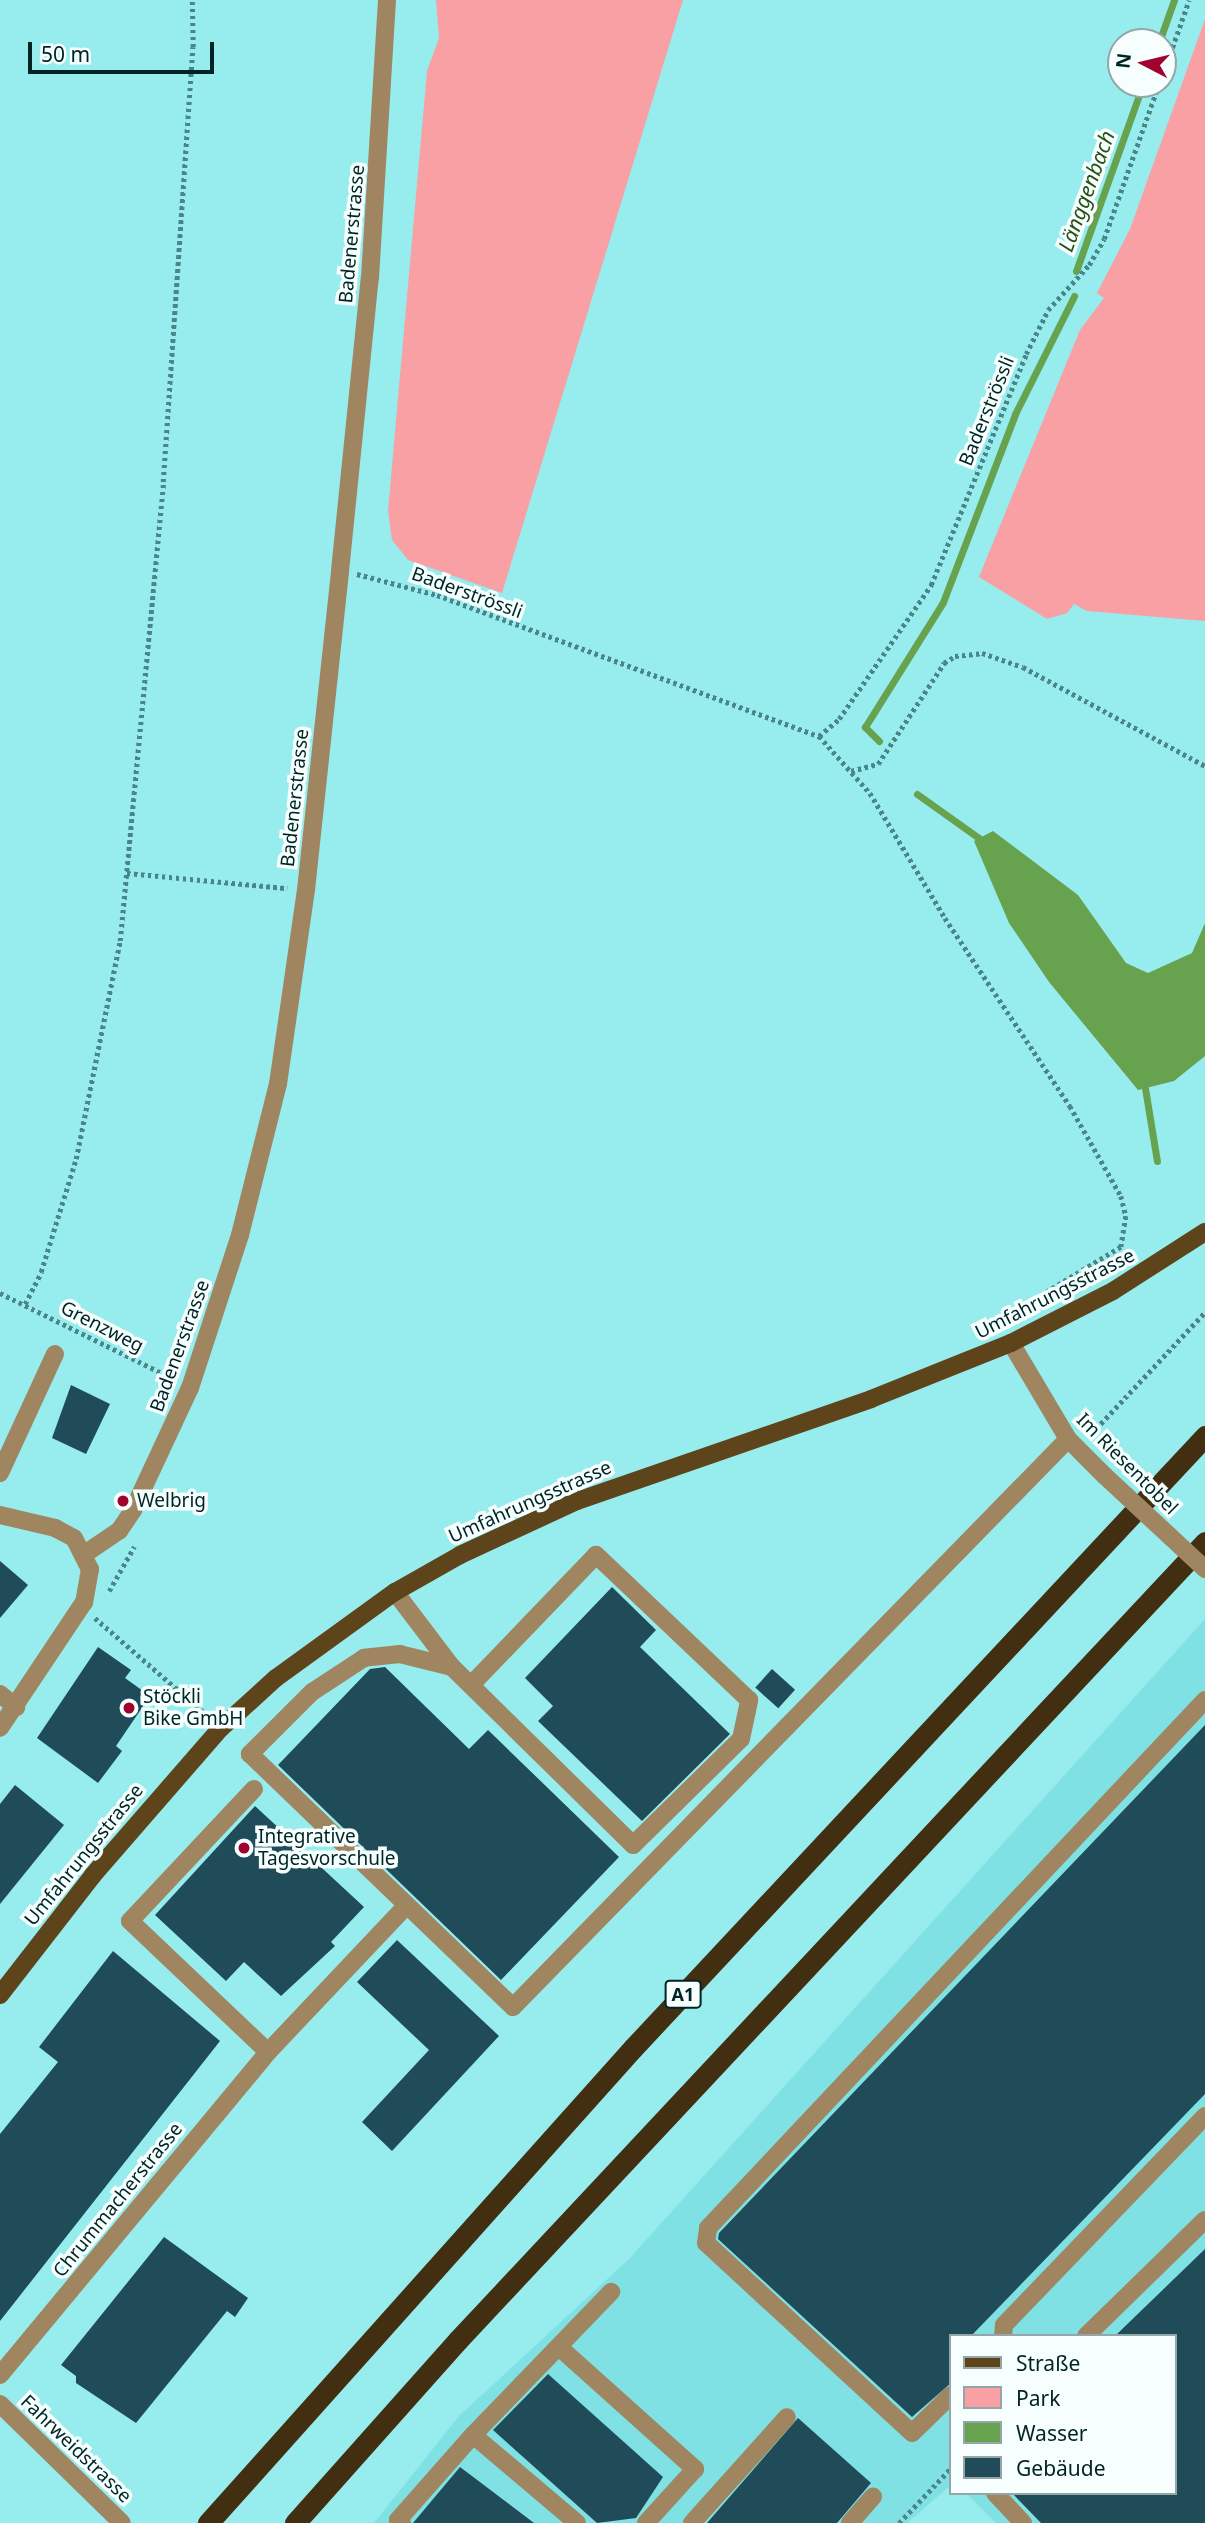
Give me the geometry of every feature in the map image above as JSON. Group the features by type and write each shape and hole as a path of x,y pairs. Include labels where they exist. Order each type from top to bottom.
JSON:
{"highway":[{"name":"A1","path":"208,2523 632,2048 1205,1436"},
{"path":"295,2523 458,2340 1205,1542"}],"main road":[{"name":"Umfahrungsstrasse","path":"0,1995 100,1866 221,1728 276,1678 395,1592 460,1555 577,1501 871,1399 1011,1343 1113,1291 1205,1232"}],"street":[{"name":"Badenerstrasse","path":"86,1553 119,1531 133,1510 190,1388 263,1149 278,1084 306,890 370,278 387,0"},
{"name":"Im Riesentobel","path":"1011,1343 1073,1444 1205,1569"},
{"path":"0,1474 55,1354"},
{"path":"453,1667 400,1654 364,1658 312,1692 250,1755 513,2007 1073,1444"},
{"path":"0,1515 55,1528 74,1538 86,1553 90,1586 81,1606 16,1707 0,1727"},
{"path":"395,1592 453,1667 471,1685 634,1845 741,1739 749,1700 596,1555 471,1685"},
{"path":"0,1694 16,1707"},
{"path":"950,2396 912,2433 706,2243 708,2228 1205,1700"},
{"path":"254,1789 130,1921 268,2052"},
{"name":"Chrummacherstrasse","path":"0,2375 268,2052 407,1905"},
{"path":"1003,2334 1004,2325 1205,2116"},
{"path":"1088,2334 1205,2220"},
{"path":"402,2523 398,2520 473,2435 611,2292"},
{"path":"559,2347 695,2469 646,2523"},
{"name":"Fahrweidstrasse","path":"0,2404 122,2523"},
{"path":"692,2523 787,2417"},
{"path":"473,2435 577,2523"},
{"path":"997,2495 1023,2523"},
{"path":"850,2523 873,2497"}],"path":[{"path":"25,1304 41,1272 76,1159 110,1006 127,873 164,469 193,47 192,0"},
{"path":"1177,34 1189,0"},
{"name":"Baderströssli","path":"818,736 839,719 931,585 1026,354 1048,310 1090,265 1104,239 1154,98"},
{"name":"Baderströssli","path":"340,571 437,594 818,736 870,793 946,918 1070,1106 1121,1196 1126,1235 1121,1247 1007,1316 1011,1343"},
{"path":"850,771 878,764 944,663 982,653 1023,667 1205,766"},
{"path":"127,873 306,890"},
{"name":"Grenzweg","path":"0,1293 190,1388"},
{"path":"1073,1444 1205,1312"},
{"path":"81,1606 221,1728"},
{"path":"899,2523 950,2469"}],"shaded area":[{"path":"1205,1619 1205,2523 996,2523 968,2495 1177,2495 1177,2334 950,2334 950,2486 907,2523 374,2523 459,2416 629,2259"}],"green space":[{"path":"436,0 683,0 502,593 408,560 392,540 388,511 427,71 439,38"},
{"path":"1205,19 1205,621 1087,611 1074,604 1067,613 1047,619 979,577 1080,330 1104,298 1097,293 1130,229"}],"water":[{"path":"993,831 1078,895 1126,963 1148,973 1192,953 1205,923 1205,1056 1174,1081 1138,1090 1049,982 1009,923 974,841"}],"building":[{"path":"71,1385 110,1404 86,1454 52,1438"},
{"path":"0,1561 28,1585 0,1618"},
{"path":"612,1587 656,1630 640,1647 730,1734 642,1821 538,1721 553,1706 525,1678"},
{"path":"98,1647 131,1670 125,1678 150,1696 116,1746 122,1751 98,1783 37,1738"},
{"path":"385,1667 469,1749 488,1730 619,1857 501,1980 278,1765 370,1669"},
{"path":"772,1669 795,1690 778,1708 755,1688"},
{"path":"1205,1725 1205,2094 973,2334 950,2334 950,2384 912,2417 718,2239 719,2233"},
{"path":"15,1785 64,1825 0,1904 0,1804"},
{"path":"255,1806 364,1907 331,1942 335,1946 281,1996 244,1962 226,1981 155,1915"},
{"path":"397,1940 499,2036 392,2151 362,2122 429,2050 357,1982"},
{"path":"113,1951 220,2041 0,2321 0,2134 58,2062 39,2047"},
{"path":"164,2237 248,2298 235,2317 227,2311 136,2423 76,2383 76,2376 61,2365"},
{"path":"1205,2249 1205,2523 1041,2523 1014,2495 1177,2495 1177,2334 1117,2334"},
{"path":"548,2374 663,2477 636,2518 597,2523 493,2430"},
{"path":"798,2418 871,2483 837,2523 707,2523"},
{"path":"460,2467 534,2523 413,2523"}],"waterway":[{"name":"Länggenbach","path":"1164,28 1174,0"},
{"name":"Länggenbach","path":"1076,271 1138,98"},
{"path":"879,741 865,727 943,602 1015,414 1074,296"},
{"path":"917,794 979,838"},
{"path":"1145,1088 1157,1161"}],"place":[{"name":"Welbrig","path":"123,1501"},
{"name":"Stöckli Bike GmbH","path":"129,1708"},
{"name":"Integrative Tagesvorschule","path":"244,1848"}]}
